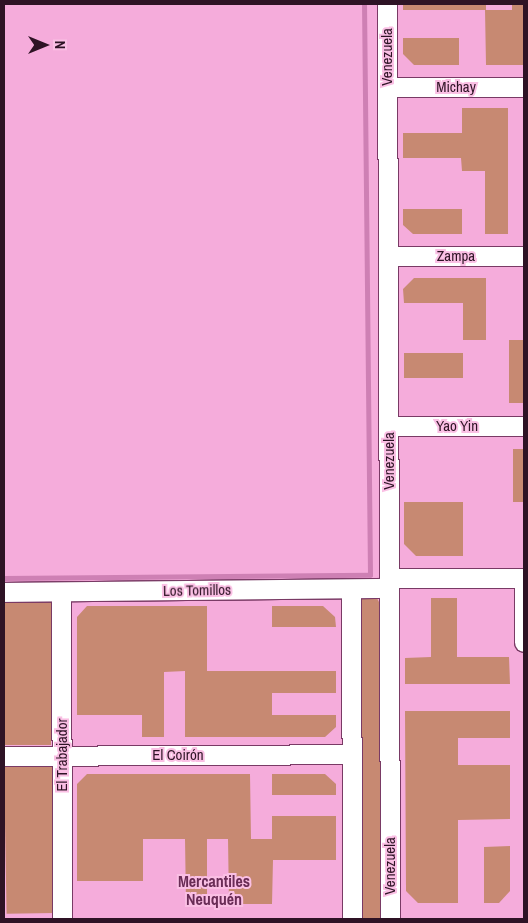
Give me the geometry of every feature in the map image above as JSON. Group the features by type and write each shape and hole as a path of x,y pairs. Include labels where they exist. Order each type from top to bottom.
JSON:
{"street":[{"name":"Venezuela","path":"387,4 390,919"},
{"name":"Michay","path":"388,87 524,87"},
{"name":"Zampa","path":"388,256 524,256"},
{"name":"Yao Yin","path":"389,426 524,426"},
{"name":"Los Tomillos","path":"4,592 351,589 389,583 524,578"},
{"path":"524,578 524,642"},
{"path":"351,589 352,919"},
{"name":"El Trabajador","path":"61,592 62,919"},
{"name":"El Coirón","path":"4,756 352,754"}],"shaded area":[{"path":"403,4 486,4 486,10 512,10 512,4 524,4 524,65 486,65 485,10 403,10"},
{"path":"403,38 459,38 459,65 414,65 403,54"},
{"path":"462,108 508,108 508,234 485,234 485,171 462,171 461,158 403,158 403,133 462,133"},
{"path":"403,209 462,209 462,234 413,234 403,225"},
{"path":"414,278 486,278 486,340 463,340 463,303 404,303 403,289"},
{"path":"509,340 524,340 524,403 509,403"},
{"path":"404,353 463,353 463,378 404,378"},
{"path":"513,449 524,449 524,502 513,502"},
{"path":"404,502 463,502 463,556 416,556 404,544"},
{"path":"366,597 377,598 380,604 381,919 358,919 360,599"},
{"path":"431,598 457,598 457,657 509,657 510,684 405,684 405,658 431,657"},
{"path":"4,602 51,602 51,745 4,745"},
{"path":"87,606 207,606 207,671 336,671 336,693 272,693 272,715 336,715 336,727 325,737 185,737 185,671 164,672 164,737 142,737 142,715 77,715 77,617"},
{"path":"272,606 323,606 335,617 336,627 272,627"},
{"path":"405,711 510,711 510,738 458,738 458,765 510,765 510,819 458,820 458,903 418,903 406,891"},
{"path":"52,766 55,913 7,914 4,767"},
{"path":"87,774 250,774 251,839 272,839 272,816 336,816 336,860 273,860 272,904 229,904 228,839 207,839 207,904 186,904 185,839 143,839 143,881 77,881 77,784"},
{"path":"272,774 325,774 336,784 336,795 272,795"},
{"path":"510,846 510,891 499,903 484,903 484,847"}],"waterway":[{"path":"4,578 370,575 364,4"}],"district":[{"name":"Mercantiles Neuquén","path":"214,890"}]}
